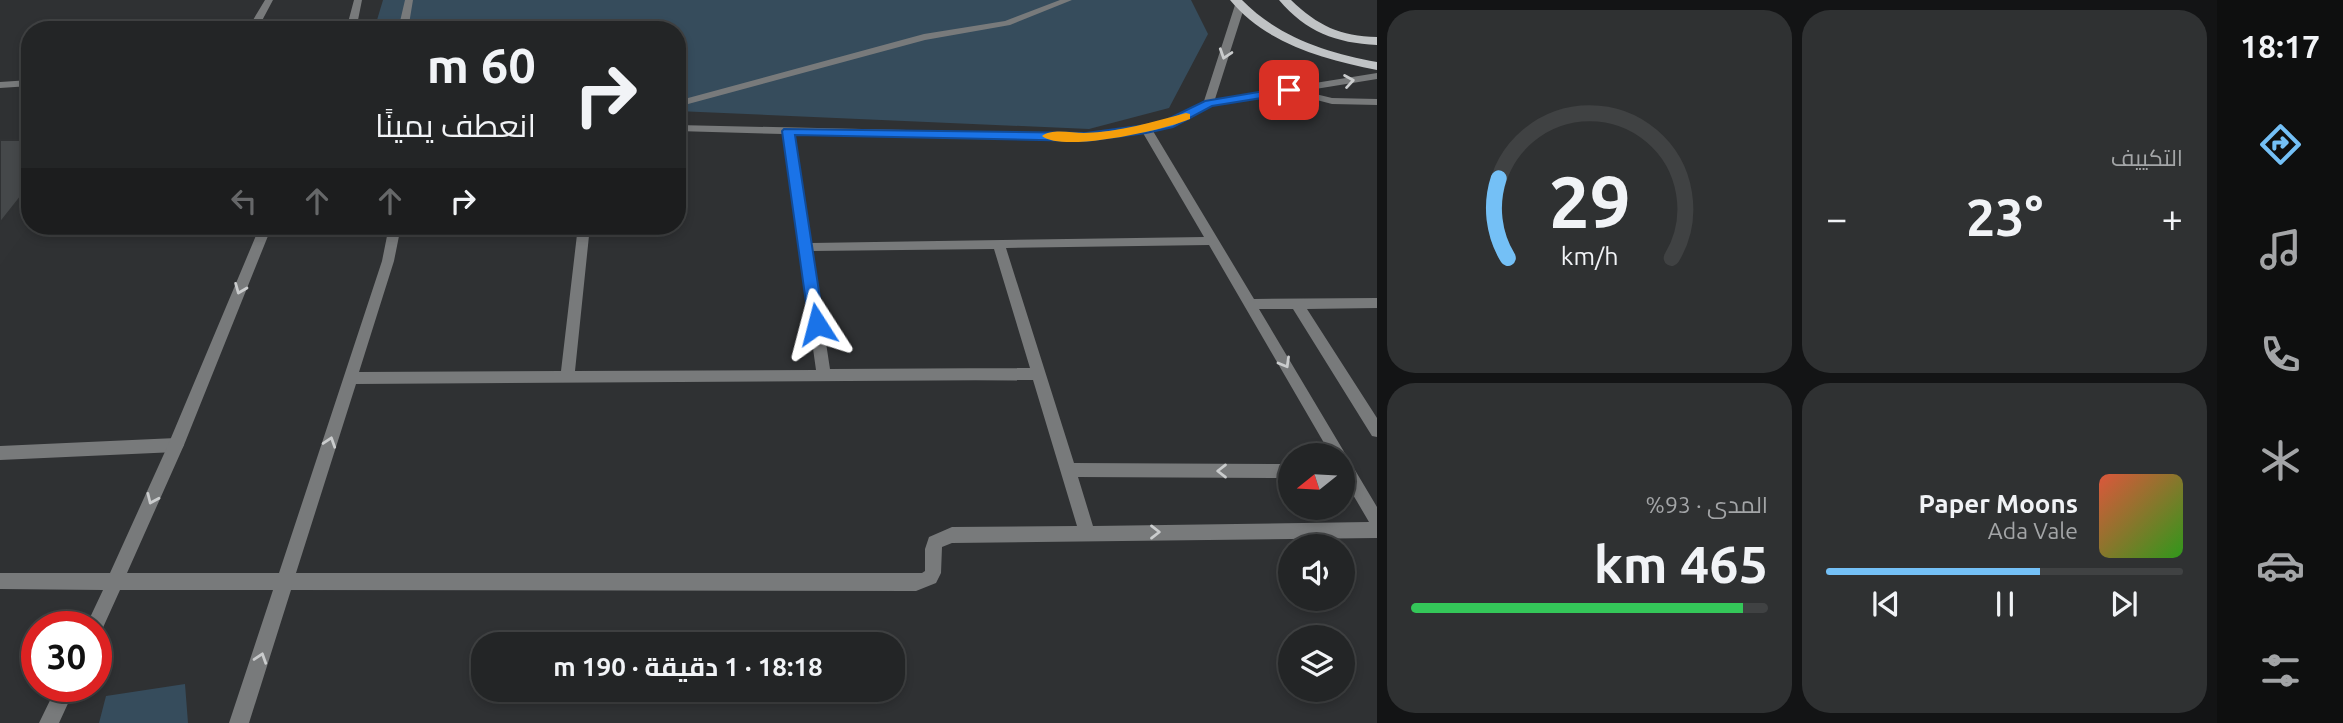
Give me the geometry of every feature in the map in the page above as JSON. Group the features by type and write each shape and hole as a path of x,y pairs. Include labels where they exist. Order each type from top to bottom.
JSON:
{"main road":[{"path":"1285,0 1308,24 1332,37 1377,41"},
{"path":"1238,3 1277,32 1331,54 1377,66"},
{"path":"1331,54 1332,37"}],"street":[{"path":"257,21 269,0"},
{"path":"353,21 358,0"},
{"path":"404,21 408,0"},
{"path":"686,102 924,37 1007,23 1068,0"},
{"path":"1209,103 1238,3"},
{"path":"686,128 1086,137 1168,124 1209,103 1377,76"},
{"path":"0,85 21,84"},
{"path":"1289,90 1332,101 1377,102"},
{"path":"1146,129 1332,443"},
{"path":"788,131 824,375"},
{"path":"102,611 176,445 262,235"},
{"path":"239,723 388,261 393,235"},
{"path":"567,377 583,235"},
{"path":"805,247 1214,241"},
{"path":"999,245 1087,532"},
{"path":"1251,304 1377,303"},
{"path":"1297,304 1377,431"},
{"path":"351,378 1038,374"},
{"path":"0,453 176,445"},
{"path":"1068,470 1278,471"},
{"path":"1355,486 1377,522"},
{"path":"0,581 916,583 926,582 932,577 932,550 935,542 943,538 1087,532 1377,530"},
{"path":"49,723 59,702"}],"shaded area":[{"path":"383,0 1191,0 1208,34 1169,108 1089,129 686,111 686,21 377,21"},
{"path":"185,684 188,723 99,723 104,702 112,702 112,695"}],"building":[{"path":"0,140 21,140 21,196 0,223"}],"slow traffic":[{"path":"1048,136 1086,137 1130,133 1168,124 1186,116"}],"route":[{"path":"817,324 788,131 1086,137 1130,133 1168,124 1209,103 1289,90"}]}
